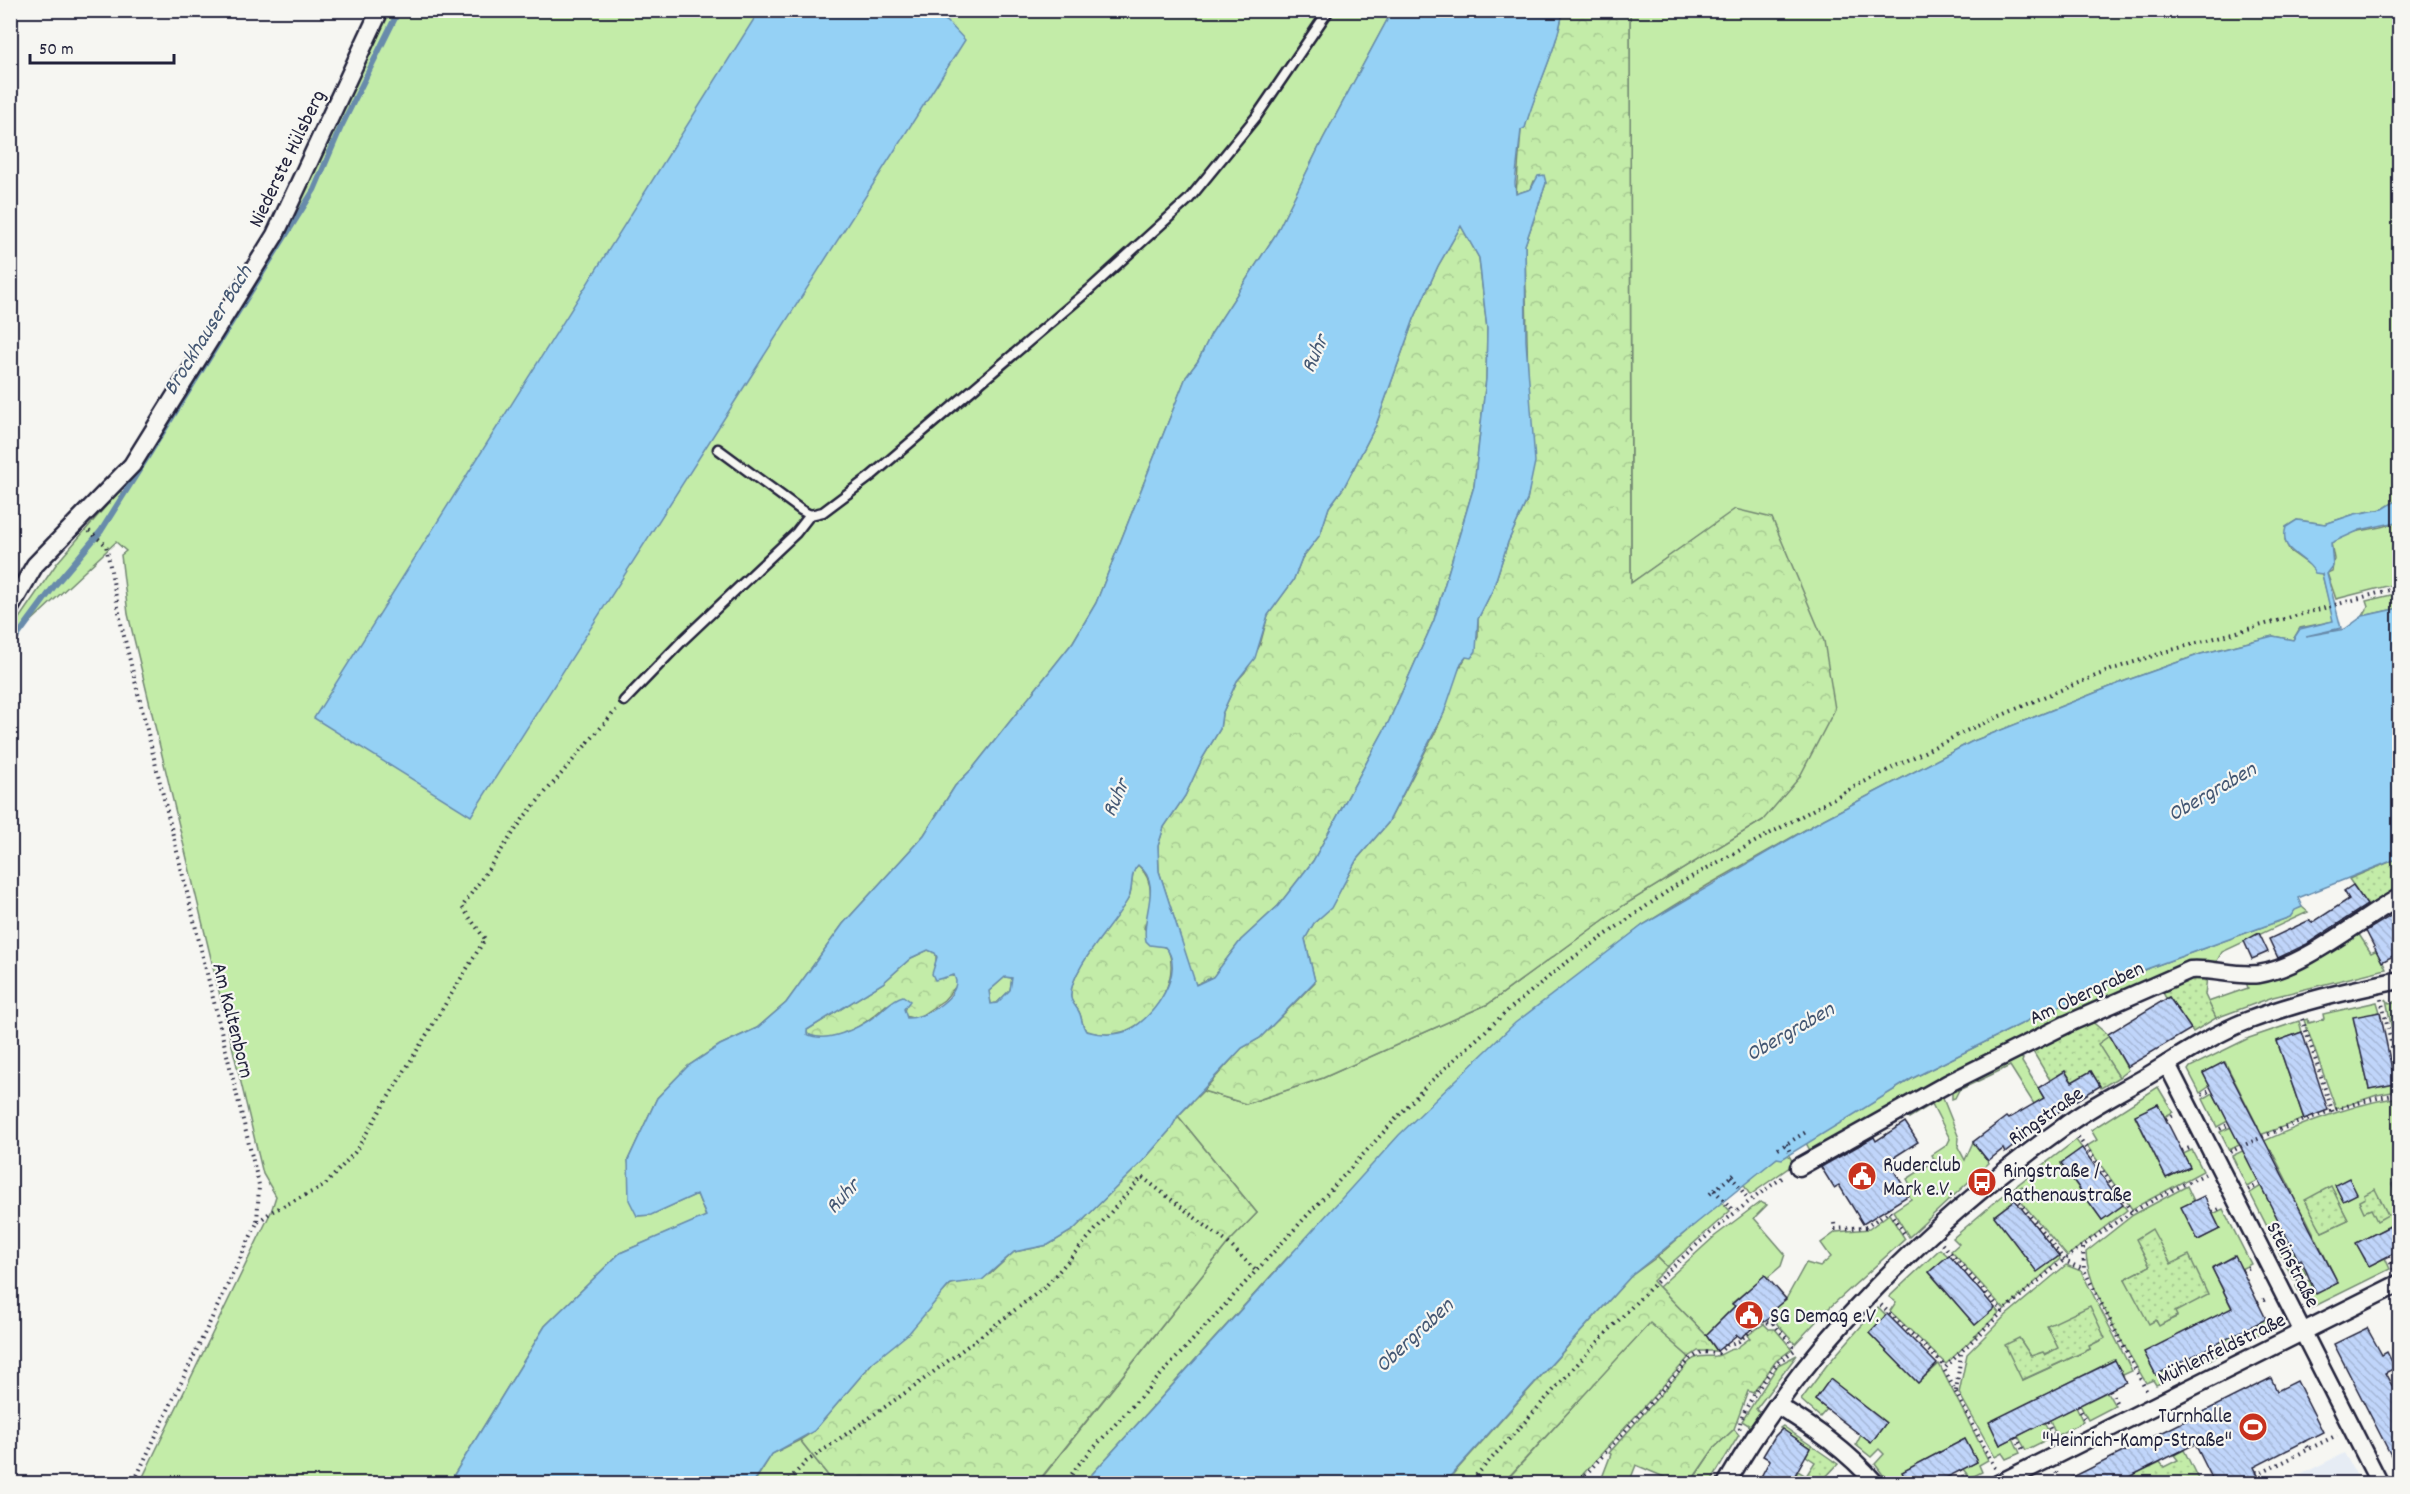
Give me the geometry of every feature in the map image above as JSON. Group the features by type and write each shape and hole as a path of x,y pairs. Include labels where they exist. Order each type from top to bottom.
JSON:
{"street":[{"name":"Niederste Hülsberg","path":"10,608 35,565 132,465 275,235 380,10"},
{"name":"Am Obergraben","path":"1795,1160 2067,1024 2190,970 2247,975 2281,968 2303,957 2400,897"},
{"name":"Ringstraße","path":"1725,1484 1748,1444 1809,1360 1870,1294 1999,1176 2068,1123 2167,1064 2244,1022 2310,999 2400,980"},
{"name":"Steinstraße","path":"2167,1064 2380,1484"},
{"name":"Mühlenfeldstraße","path":"2000,1482 2400,1283"},
{"path":"1778,1405 1816,1429 1845,1452 1876,1484"}],"lane":[{"path":"624,702 684,639 796,533 810,515 823,512 871,476 1096,283 1189,199 1256,117 1329,10"},
{"path":"718,449 810,515"}],"path":[{"name":"Am Kaltenborn","path":"89,530 106,545 122,628 259,1185 257,1223 133,1484"},
{"path":"1065,1484 1426,1086 1506,1012 1563,965 1675,886 1864,782 1968,730 2046,696 2113,669 2168,651 2400,587"},
{"path":"257,1223 271,1212 324,1186 355,1152 485,939 462,907 525,816 624,702"},
{"path":"2381,999 2394,1067 2400,1081"},
{"path":"2304,1025 2333,1113"},
{"path":"2000,1482 1944,1369 1946,1367 2065,1261 2132,1212 2255,1140 2380,1097 2400,1094"},
{"path":"2068,1123 2093,1161 2132,1212"},
{"path":"1778,1149 1806,1132"},
{"path":"1799,1137 1804,1144"},
{"path":"1468,1484 1630,1309 1734,1211 1795,1160 1786,1144"},
{"path":"1710,1194 1736,1172"},
{"path":"1731,1176 1749,1200"},
{"path":"1999,1176 2065,1261 2084,1270"},
{"path":"785,1484 806,1462 915,1386 1045,1287 1142,1177 1228,1243 1256,1271"},
{"path":"1714,1190 1734,1211"},
{"path":"1834,1223 1835,1229 1866,1227 1889,1211 1905,1234"},
{"path":"1933,1234 2004,1313"},
{"path":"2083,1248 2084,1270 2154,1406"},
{"path":"1870,1294 1946,1367"},
{"path":"1577,1484 1686,1362 1702,1352 1718,1353 1739,1341 1761,1322 1771,1320 1796,1349 1778,1363 1737,1426 1748,1444"},
{"path":"1956,1392 1961,1353"},
{"path":"2256,1472 2309,1449 2351,1427"},
{"path":"2304,1441 2309,1449"},
{"path":"1960,1470 1967,1484"}],"shaded area":[{"path":"2344,1453 2361,1483 2284,1483"}],"green space":[{"path":"380,11 1392,11 1323,139 1276,234 1186,377 1096,603 1073,642 973,768 955,786 924,835 843,924 786,1003 757,1028 720,1045 688,1066 657,1098 628,1160 637,1216 650,1215 697,1194 706,1217 620,1253 545,1326 449,1483 140,1483 271,1212 276,1196 263,1174 128,614 121,555 126,551 116,542 24,628 11,647 11,630 57,563 119,491 125,493 295,221 275,235"},
{"path":"1563,11 1630,11 1631,583 1735,509 1772,518 1824,641 1835,709 1799,778 1763,820 1624,905 1488,1004 1323,1078 1246,1104 1203,1091 1242,1048 1260,1038 1315,982 1305,939 1314,923 1331,907 1357,859 1388,823 1435,733 1444,713 1454,677 1478,637 1478,619 1493,589 1508,542 1527,500 1530,482 1525,245 1546,183 1534,181 1531,189 1516,194 1521,130 1525,127 1551,55"},
{"path":"1630,11 2399,11 2399,499 2383,509 2355,514 2325,524 2297,520 2286,527 2285,541 2290,551 2322,574 2334,621 2300,628 2293,640 2273,636 2201,654 2125,681 1971,742 1824,819 1643,925 1609,952 1287,1258 1084,1483 1037,1484 1228,1243 1257,1213 1178,1116 1203,1091 1246,1104 1323,1078 1488,1004 1624,905 1763,820 1735,510 1631,583"},
{"path":"1461,226 1479,258 1487,329 1486,379 1474,486 1434,620 1389,721 1313,861 1278,906 1241,940 1213,977 1195,985 1159,871 1158,846 1164,827 1185,796 1202,759 1220,729 1222,714 1237,681 1245,672 1260,645 1268,615 1293,581 1302,558 1320,535 1329,507 1344,487 1376,425 1414,319 1438,266"},
{"path":"2399,520 2399,583 2336,599 2327,573 2332,571 2334,559 2331,543 2347,534 2383,527"},
{"path":"2399,593 2399,608 2363,616 2368,607 2366,601"},
{"path":"2399,858 2399,889 2369,908 2349,879"},
{"path":"1138,865 1148,879 1151,895 1144,928 1160,945 1168,949 1171,972 1168,983 1164,994 1150,1014 1132,1028 1109,1034 1086,1031 1071,998 1072,987 1084,961 1128,899 1133,872"},
{"path":"2302,907 2308,912 2222,952 2214,966 2202,963 1812,1154 1806,1143 1913,1078 2033,1018 2130,975 2290,917 2295,909"},
{"path":"2358,933 2371,953 2377,950 2386,969 2273,997 2216,1018 2208,1002 2248,988 2246,982"},
{"path":"928,950 936,953 936,966 944,978 949,975 956,977 957,985 944,1000 916,1019 905,1016 906,1005 886,1005 870,1019 850,1031 828,1037 807,1034 807,1030 883,983 911,958"},
{"path":"2190,976 2207,976 2205,995 2216,1018 2193,1032 2161,989"},
{"path":"1005,977 1012,978 1010,990 997,1003 991,1004 989,991"},
{"path":"2386,999 2389,1003 2399,1001 2399,1067"},
{"path":"2377,1002 2380,1012 2354,1018 2369,1089 2395,1084 2397,1091 2377,1095 2336,1109 2304,1020 2308,1019 2309,1023 2324,1019 2323,1014"},
{"path":"2089,1019 2109,1036 2098,1044 2119,1077 2101,1088 2091,1071 2072,1082 2065,1071 2050,1080 2032,1050"},
{"path":"2299,1021 2302,1032 2277,1041 2304,1119 2260,1135 2229,1150 2220,1132 2231,1127 2237,1138 2258,1127 2225,1062 2203,1073 2210,1086 2200,1093 2188,1070 2249,1038"},
{"path":"2109,1036 2128,1070 2119,1077 2097,1044"},
{"path":"2015,1055 2023,1059 2022,1062 2051,1109 2060,1111 2048,1120 2034,1104 2010,1066 1959,1090 1952,1099 1952,1089"},
{"path":"2158,1087 2173,1112 2164,1117 2158,1104 2135,1116 2166,1178 2190,1167 2183,1154 2192,1150 2203,1171 2132,1209 2087,1146 2097,1140 2091,1130"},
{"path":"2213,1093 2228,1121 2217,1127 2203,1099"},
{"path":"1942,1096 1959,1138 1958,1147 1965,1160 1973,1142 1989,1163 1909,1237 1893,1211 1911,1199 1906,1190 1911,1186 1907,1179 1935,1161 1932,1155 1947,1145 1950,1139 1932,1104 1909,1118 1905,1113"},
{"path":"2399,1097 2399,1180 2392,1184 2399,1198 2399,1221 2357,1243 2368,1266 2385,1258 2390,1269 2309,1309 2296,1286 2309,1280 2316,1293 2338,1283 2305,1216 2282,1227 2289,1241 2277,1246 2250,1193 2261,1186 2271,1205 2293,1193 2271,1150 2249,1161 2259,1180 2247,1187 2232,1156 2314,1120","holes":["2331,1187 2348,1220 2322,1232 2315,1216"]},
{"path":"1178,1116 1257,1213 1228,1243 1037,1483 834,1483 800,1440 814,1431 872,1363 951,1284 990,1274 1014,1252 1048,1245 1073,1230 1142,1162 1170,1130"},
{"path":"2076,1140 2082,1148 2061,1164 2102,1220 2123,1205 2127,1210 2067,1256 2018,1198 2026,1191 2022,1186 2014,1193 2012,1189"},
{"path":"1788,1154 1794,1164 1750,1195 1743,1184 1777,1158"},
{"path":"2187,1186 2194,1201 2198,1240 2220,1229 2213,1214 2223,1209 2251,1264 2241,1269 2234,1256 2212,1268 2243,1331 2269,1318 2273,1325 2280,1323 2209,1360 2203,1351 2218,1343 2208,1321 2145,1353 2156,1375 2168,1369 2172,1378 2156,1385 2153,1380 2146,1383 2100,1301 2088,1267 2086,1252 2133,1215","holes":["2188,1256 2175,1313 2177,1317 2159,1325 2125,1279 2150,1266 2171,1264"]},
{"path":"2331,1186 2348,1220 2322,1232 2305,1200"},
{"path":"2375,1189 2388,1215 2377,1221 2371,1209 2364,1212 2359,1201"},
{"path":"2007,1192 2013,1201 1994,1216 2037,1271 2059,1256 2060,1259 2005,1310 1951,1251 1959,1244 1953,1238"},
{"path":"1721,1201 1730,1211 1667,1267 1657,1257"},
{"path":"1760,1202 1767,1205 1754,1218 1785,1254 1781,1266 1732,1303 1735,1306 1706,1335 1659,1287 1715,1236"},
{"path":"1889,1214 1905,1239 1828,1309 1795,1344 1777,1324 1774,1309 1786,1299 1806,1263 1820,1267 1831,1257 1821,1243 1836,1232 1869,1229"},
{"path":"2152,1229 2171,1264 2189,1255 2208,1295 2175,1312 2177,1316 2159,1326 2156,1320 2149,1324 2125,1279 2150,1266 2136,1239"},
{"path":"2292,1246 2306,1274 2294,1280 2279,1252"},
{"path":"1940,1249 1948,1256 1929,1272 1975,1325 1995,1308 1999,1313 1946,1364 1890,1311 1896,1302 1889,1297"},
{"path":"1657,1257 1667,1267 1653,1281 1706,1335 1717,1351 1698,1351 1689,1357 1650,1323 1503,1483 1444,1484 1631,1276"},
{"path":"2066,1265 2081,1271 2132,1371 2123,1375 2114,1360 1990,1422 2000,1445 2013,1438 2020,1453 2006,1459 2002,1453 1995,1457 1959,1393 1967,1354 2004,1317","holes":["2019,1338 2031,1357 2105,1338 2089,1346 2090,1349 2023,1380"]},
{"path":"2090,1306 2105,1338 2089,1346 2090,1349 2022,1380 2005,1345 2019,1338 2031,1356 2043,1352 2045,1355 2058,1348 2047,1326"},
{"path":"1878,1307 1886,1315 1869,1333 1918,1383 1939,1364 1988,1460 1979,1465 1982,1472 1970,1478 1963,1469 1977,1462 1965,1439 1902,1472 1908,1483 1889,1483 1875,1464 1884,1454 1879,1449 1871,1457 1856,1445 1861,1435 1871,1443 1886,1423 1830,1380 1815,1400 1827,1409 1820,1417 1801,1400 1827,1365"},
{"path":"1650,1322 1689,1357 1575,1483 1503,1484"},
{"path":"1764,1324 1769,1329 1775,1329 1792,1349 1776,1361 1753,1393 1748,1391 1734,1429 1714,1448 1690,1483 1678,1483 1636,1465 1629,1483 1600,1483 1611,1454 1609,1453 1690,1361 1735,1349 1750,1338 1748,1335"},
{"path":"1797,1355 1756,1409 1761,1415 1753,1428 1742,1421 1778,1365"},
{"path":"2107,1392 2115,1406 2088,1420 2080,1405"},
{"path":"2076,1407 2083,1422 2056,1436 2050,1420"},
{"path":"2044,1423 2052,1437 2026,1450 2018,1436"},
{"path":"1783,1426 1838,1464 1820,1483 1792,1483 1798,1471 1806,1476 1815,1462 1806,1456 1810,1448 1780,1428"},
{"path":"1734,1429 1739,1435 1710,1483 1690,1484 1714,1448"},
{"path":"800,1440 834,1483 753,1484 772,1454"},
{"path":"2184,1450 2200,1483 2124,1484 2122,1480 2160,1462 2164,1467 2178,1460 2174,1455"}],"water":[{"path":"759,11 931,11 948,22 965,40 471,816 314,718"},
{"name":"Ruhr","path":"1392,11 1563,11 1551,55 1525,128 1521,130 1515,183 1516,194 1531,189 1538,176 1544,175 1546,183 1525,245 1526,341 1535,462 1527,500 1508,542 1493,589 1478,619 1476,651 1471,658 1466,657 1461,663 1444,713 1388,823 1357,859 1331,908 1314,923 1305,939 1315,981 1260,1038 1242,1048 1178,1116 1170,1130 1142,1162 1073,1230 1048,1245 1014,1252 982,1280 950,1284 909,1333 872,1363 814,1431 772,1454 753,1483 449,1483 545,1326 620,1253 706,1216 697,1194 651,1215 637,1216 629,1200 628,1160 657,1098 688,1066 720,1045 757,1028 786,1003 843,924 924,835 955,786 973,768 1073,642 1096,603 1186,377 1276,234 1323,139","holes":["1461,226 1479,258 1487,329 1486,379 1474,486 1434,620 1389,721 1313,861 1278,906 1241,940 1213,977 1196,985 1159,871 1158,846 1164,827 1185,796 1202,759 1220,729 1222,714 1237,681 1255,658 1268,615 1293,581 1302,558 1320,535 1329,507 1344,487 1376,425 1414,319 1438,266","1138,865 1146,873 1149,882 1150,901 1146,922 1146,941 1150,945 1165,947 1171,957 1170,980 1158,1004 1131,1029 1109,1034 1086,1031 1071,998 1072,987 1084,961 1128,899 1135,868","928,950 935,953 937,957 932,974 935,980 954,975 955,988 938,1007 922,1015 907,1018 904,1009 910,1001 903,996 852,1030 824,1037 807,1034 807,1030 883,983 911,958","1005,977 1012,978 1010,990 997,1003 991,1004 989,991"]},
{"name":"Obergraben","path":"2399,499 2399,520 2397,522 2360,530 2331,543 2333,566 2327,574 2341,628 2306,636 2345,629 2363,616 2399,608 2399,858 2298,898 2302,907 2295,910 2290,917 2130,975 2033,1018 1913,1078 1782,1159 1777,1158 1631,1276 1444,1483 1084,1483 1399,1135 1515,1023 1643,925 1824,819 1971,742 2125,681 2201,654 2273,636 2293,640 2300,629 2333,621 2322,574 2315,573 2289,548 2285,536 2286,527 2297,520 2325,524 2355,514 2383,509"}],"building":[{"path":"2353,885 2367,905 2307,944 2278,958 2269,939 2310,920 2312,923 2349,899 2344,891"},
{"path":"2400,910 2400,952 2382,962 2366,931"},
{"path":"2259,933 2268,952 2252,959 2244,941"},
{"path":"2169,997 2191,1029 2127,1067 2108,1034"},
{"path":"2380,1012 2395,1084 2369,1089 2353,1017"},
{"path":"2302,1032 2328,1110 2304,1119 2277,1041"},
{"path":"2224,1062 2338,1283 2316,1294 2301,1259 2299,1261 2203,1073"},
{"path":"2065,1071 2072,1082 2091,1071 2100,1086 2047,1119 2005,1153 2003,1149 1988,1161 1973,1142 2006,1117 2008,1119 2044,1098 2038,1088"},
{"path":"2158,1104 2190,1167 2166,1178 2135,1115"},
{"name":"Ruderclub Mark e.V.","path":"1905,1122 1918,1142 1888,1161 1909,1195 1863,1224 1839,1185 1834,1188 1821,1167 1874,1137 1876,1141"},
{"path":"2082,1148 2123,1205 2102,1220 2061,1163"},
{"path":"2349,1178 2357,1194 2343,1201 2335,1185"},
{"path":"2204,1196 2220,1229 2198,1240 2181,1207"},
{"path":"2015,1200 2059,1256 2037,1272 1994,1216"},
{"path":"2400,1221 2400,1250 2369,1266 2356,1243"},
{"path":"1949,1255 1995,1308 1975,1325 1929,1272"},
{"path":"2235,1256 2266,1319 2156,1375 2144,1352 2232,1308 2212,1268"},
{"name":"SG Demag e.V.","path":"1765,1275 1786,1299 1774,1309 1777,1312 1770,1318 1764,1322 1762,1320 1741,1338 1737,1335 1717,1351 1706,1335 1735,1306 1732,1304"},
{"path":"1887,1314 1937,1364 1918,1383 1869,1333"},
{"path":"2367,1328 2382,1355 2387,1352 2395,1368 2385,1373 2400,1400 2400,1473 2334,1344"},
{"path":"2115,1360 2126,1382 2000,1445 1989,1422"},
{"name":"Turnhalle \"Heinrich-Kamp-Straße\"","path":"2271,1378 2277,1391 2297,1381 2323,1432 2254,1467 2262,1484 2215,1484 2195,1444 2115,1484 2059,1484"},
{"path":"1830,1379 1886,1423 1871,1443 1815,1400"},
{"path":"1782,1429 1810,1448 1790,1484 1757,1484 1770,1460 1763,1456"},
{"path":"1965,1439 1977,1462 1934,1484 1908,1484 1902,1472"}],"waterway":[{"name":"Brockhauser Bach","path":"10,646 55,585 101,531 314,190 340,129 399,10"}],"place":[{"name":"Ruderclub Mark e.V.","path":"1862,1176"},
{"name":"Ringstraße / Rathenaustraße","path":"1982,1182"},
{"name":"SG Demag e.V.","path":"1749,1315"},
{"name":"Turnhalle \"Heinrich-Kamp-Straße\"","path":"2253,1427"}]}
